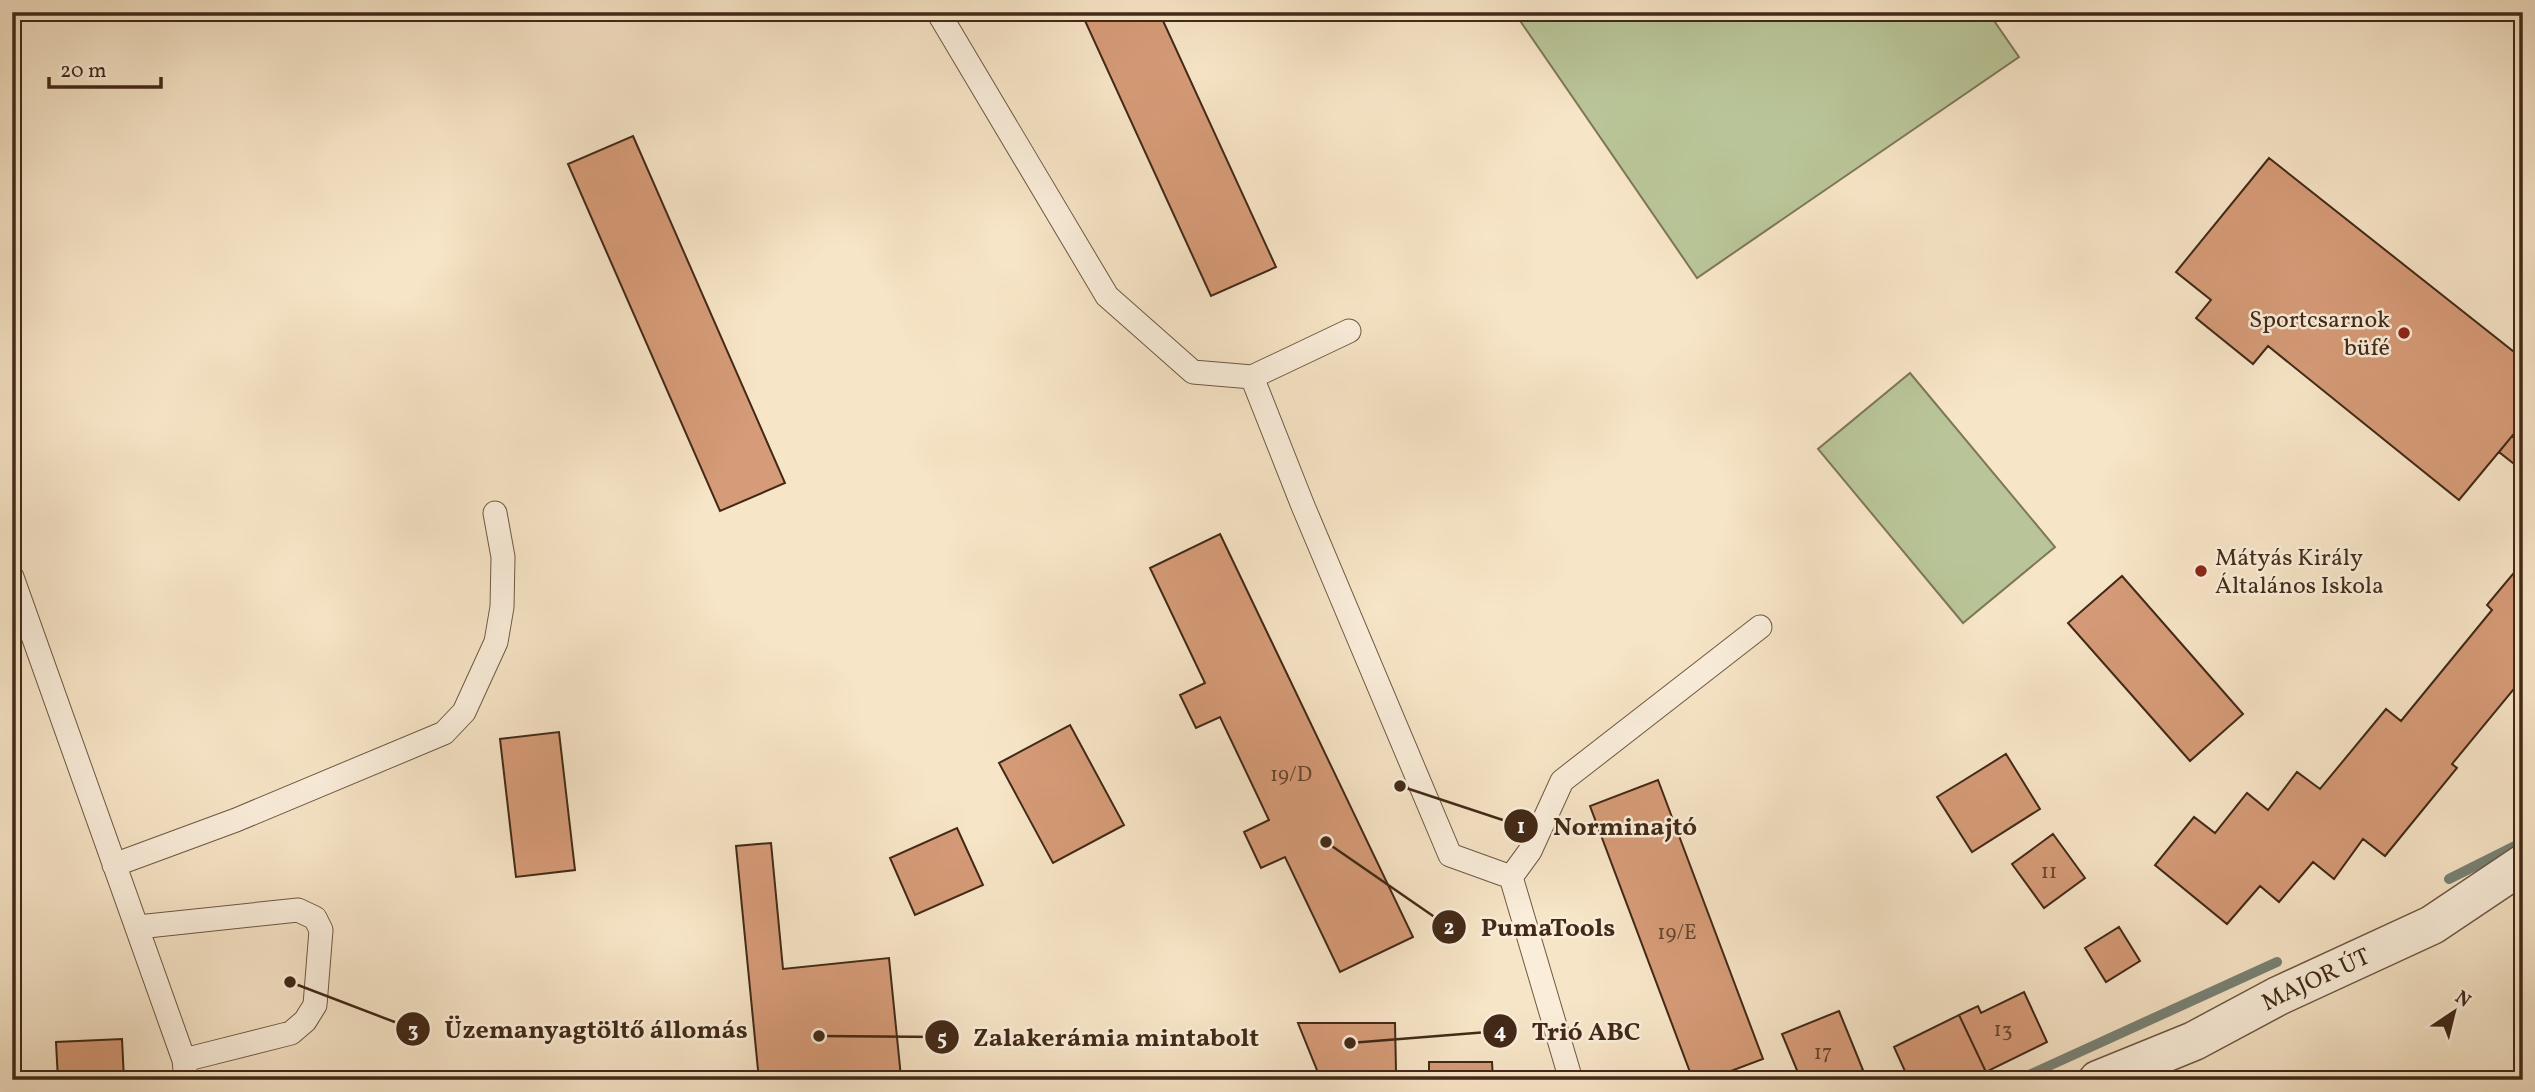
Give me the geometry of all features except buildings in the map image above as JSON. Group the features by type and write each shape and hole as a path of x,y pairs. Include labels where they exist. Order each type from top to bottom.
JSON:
{"street":[{"name":"MAJOR ÚT","path":"2098,1080 2194,1041 2278,996 2432,925 2523,864"}],"lane":[{"path":"938,12 1107,296 1193,372 1252,377 1349,331"},
{"path":"1252,377 1303,506 1450,855 1511,877"},
{"path":"114,865 236,820 443,733 464,712 496,642 502,607 503,557 495,513"},
{"path":"12,577 138,927 185,1070 291,1033 305,1021 315,1005 321,929 315,918 298,910 138,927"},
{"path":"1511,877 1530,851 1562,780 1760,627"},
{"path":"1511,877 1571,1080"}],"green space":[{"path":"1514,12 1988,12 2019,57 1697,278"},
{"path":"1910,373 2055,547 1963,623 1818,449"}],"waterway":[{"path":"2449,879 2517,845 2523,839"},
{"path":"2018,1080 2277,962"}],"place":[{"name":"Sportcsarnok büfé","path":"2404,333"},
{"name":"Mátyás Király Általános Iskola","path":"2201,571"},
{"name":"Norminajtó","path":"1400,786"},
{"name":"PumaTools","path":"1326,842"},
{"name":"Üzemanyagtöltő állomás","path":"290,982"},
{"name":"Zalakerámia mintabolt","path":"819,1036"},
{"name":"Trió ABC","path":"1350,1043"}]}
